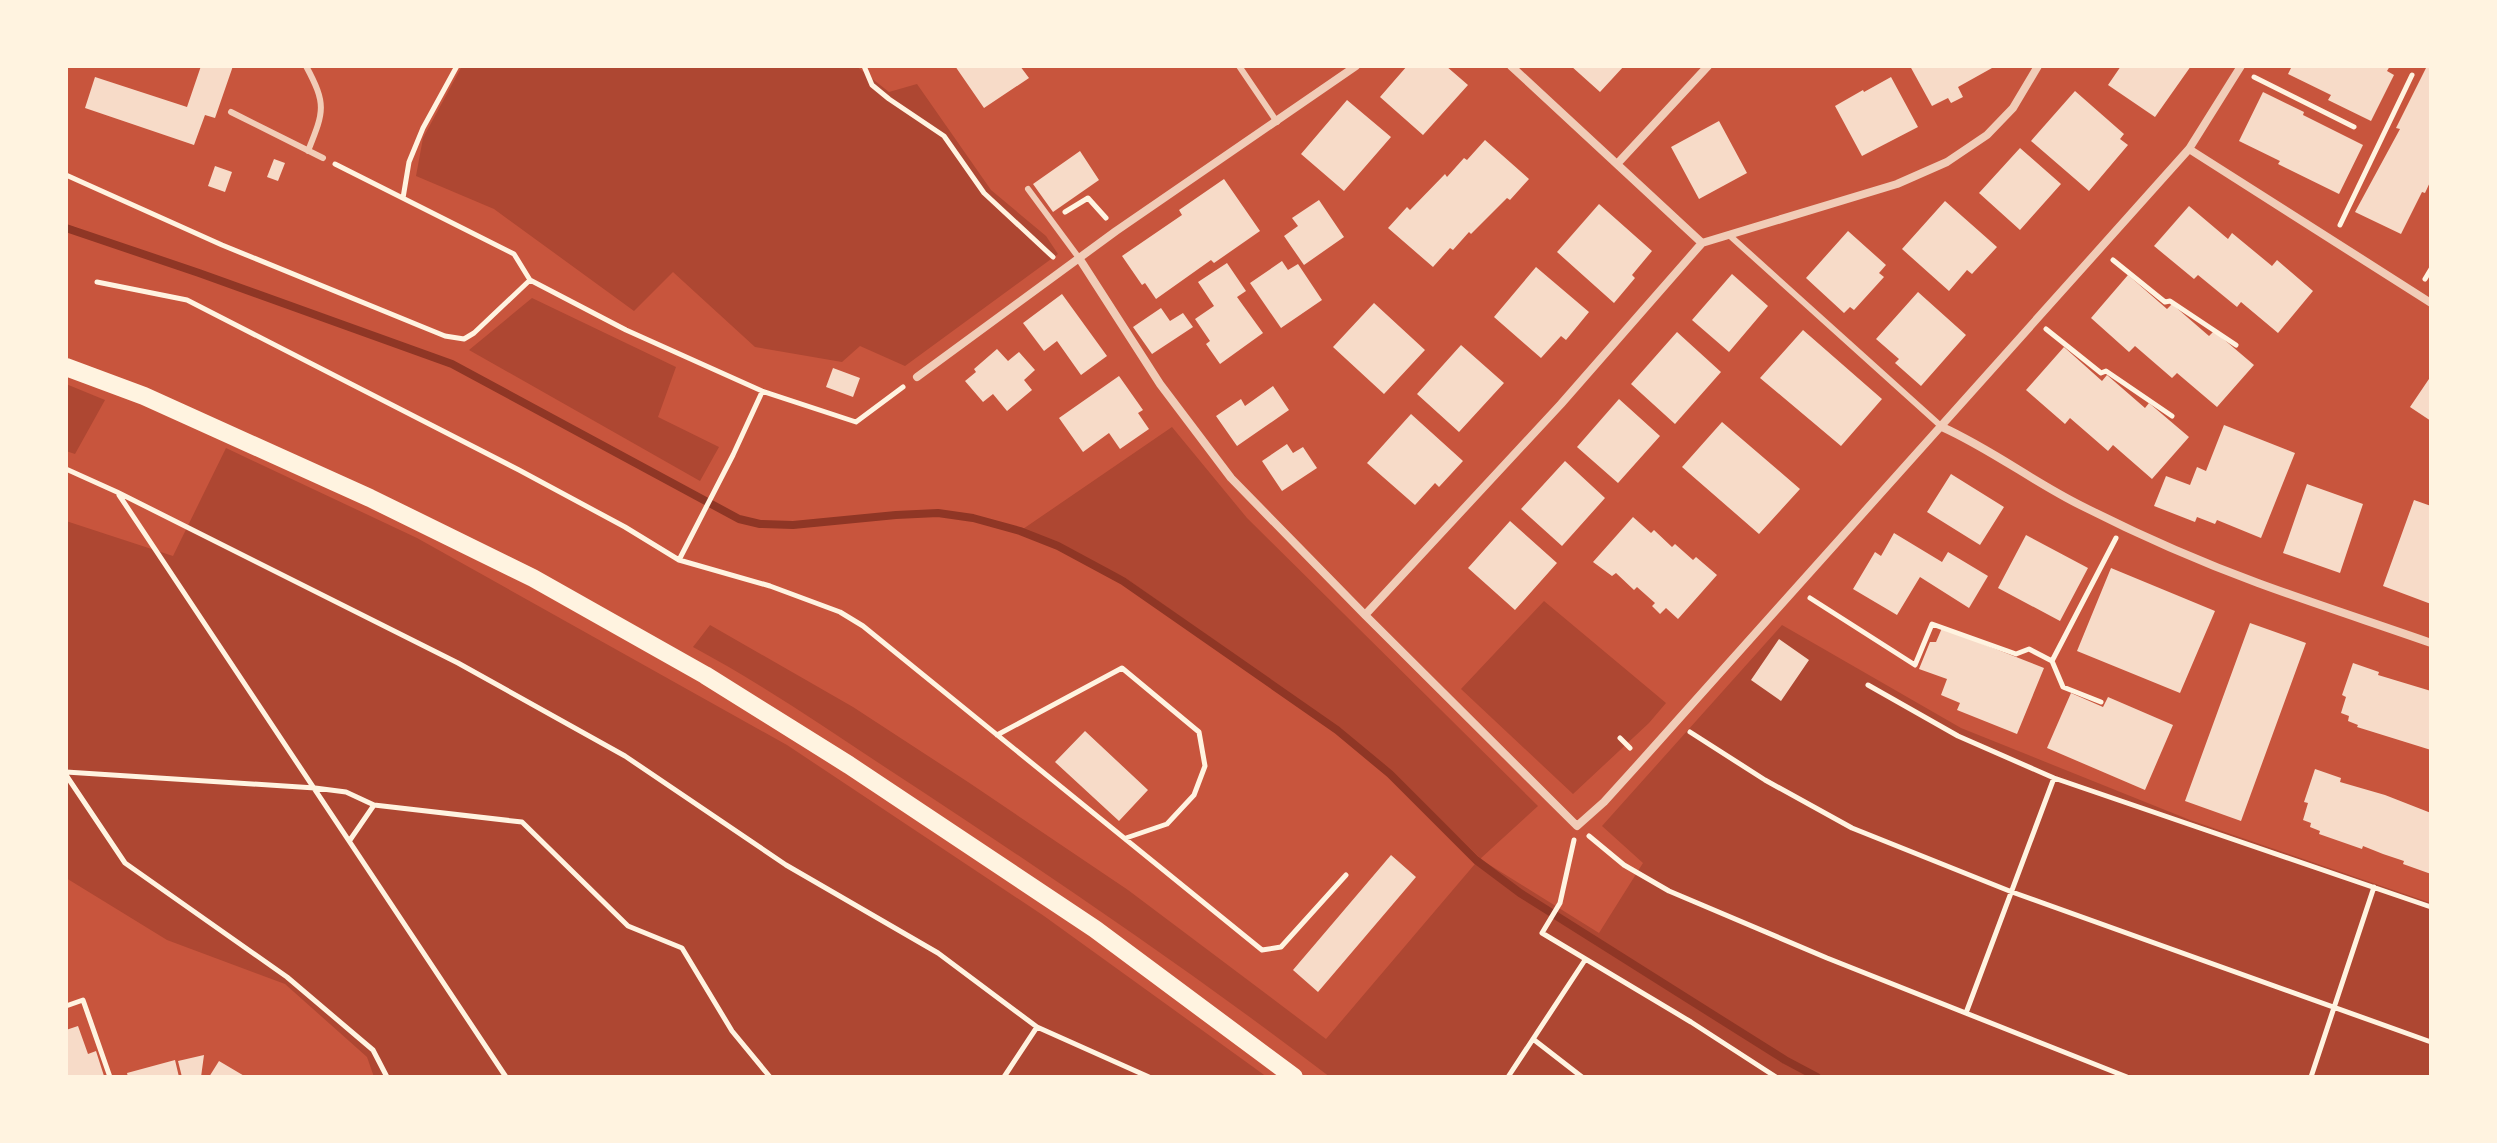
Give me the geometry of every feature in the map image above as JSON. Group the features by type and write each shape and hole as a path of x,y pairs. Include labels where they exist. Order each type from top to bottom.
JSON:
{"main road":[{"path":"66,367 144,396 370,498 533,578 705,675 849,765 1082,920 1294,1077"}],"street":[{"path":"917,377 1116,231 1356,66"},
{"path":"1511,66 1702,243"},
{"path":"1617,164 1708,66"},
{"path":"1365,615 1561,404 1702,243 1897,184 1947,162 1996,126 2013,108 2038,66"},
{"path":"1079,258 1160,384 1231,478 1577,826 1604,802 1676,723 2189,149 2240,68"},
{"path":"2189,149 2431,303"},
{"path":"1942,427 1975,442 2032,479 2080,505 2256,583 2431,643"}],"lane":[{"path":"306,66 319,89 322,109 308,151"},
{"path":"1239,66 1277,122"},
{"path":"231,112 323,158"},
{"path":"1028,189 1079,258"},
{"path":"1729,235 1942,427"}],"path":[{"path":"403,198 409,162 423,128 457,66"},
{"path":"864,66 872,85 944,136 984,193 1066,268"},
{"path":"2240,68 2354,127"},
{"path":"2333,240 2412,75"},
{"path":"323,158 514,254 530,280 626,330 762,391 856,422 917,377"},
{"path":"66,175 222,245 445,336 464,339 530,280"},
{"path":"1052,221 1088,198 1116,231"},
{"path":"2100,250 2165,302 2170,301 2236,345"},
{"path":"97,282 187,300 505,463 625,527 679,560 770,586 840,612 863,626 1262,950 1281,947 1346,875"},
{"path":"2036,321 2101,373 2106,371 2172,416"},
{"path":"679,560 697,529 762,391"},
{"path":"66,469 458,663 625,756 786,865 938,953 1037,1027 1149,1077"},
{"path":"117,492 506,1077"},
{"path":"2052,661 2123,524"},
{"path":"1795,588 1915,665 1932,624 2016,654 2029,649 2052,661 2063,687 2101,702"},
{"path":"997,735 1122,668 1199,732 1205,766 1194,795 1167,824 1124,838"},
{"path":"1868,685 1958,736 2054,778 2431,907"},
{"path":"1676,723 1765,780 1852,828 2012,892 2431,1042"},
{"path":"66,774 315,788 346,792 374,805 522,822 628,926 682,948 732,1031 770,1077"},
{"path":"66,774 125,863 287,977 373,1050 387,1077"},
{"path":"1966,1013 2054,778"},
{"path":"350,840 374,805"},
{"path":"1776,1077 1542,933 1560,903 1577,826 1624,865 1669,891 1827,958 2127,1077"},
{"path":"2311,1077 2374,887"},
{"path":"1508,1077 1585,960"},
{"path":"66,1006 83,1000 110,1077"},
{"path":"1004,1077 1037,1027"},
{"path":"1533,1039 1582,1077"}],"shaded area":[{"path":"462,66 856,66 889,92 917,84 991,190 1046,236 1058,254 905,366 860,346 842,362 755,347 673,272 634,311 494,209 416,176 423,138"},
{"path":"532,298 676,367 658,417 719,447 700,481 469,350"},
{"path":"66,384 105,400 75,454 66,451"},
{"path":"1172,427 1247,518 1538,806 1480,859 1599,933 1643,863 1602,826 1782,625 1961,728 2190,820 2431,903 2431,1077 1330,1077 1180,967 1026,861 781,699 693,647 710,625 853,707 1128,890 1326,1039 1480,858 1393,773 1339,728 1124,577 1023,529"},
{"path":"226,448 417,538 787,745 1044,916 1267,1077 374,1077 367,1057 285,984 167,940 66,878 66,521 173,556"},
{"path":"1544,601 1666,703 1649,723 1573,794 1461,689"}],"building":[{"path":"201,66 233,66 215,118 205,115 194,145 85,108 95,77 187,107"},
{"path":"955,66 1020,66 1029,78 984,108"},
{"path":"1407,66 1446,66 1468,85 1423,135 1380,97"},
{"path":"1571,66 1624,66 1600,92"},
{"path":"1910,66 1992,68 1958,87 1963,97 1951,103 1948,98 1932,106"},
{"path":"2121,66 2191,66 2155,117 2108,85"},
{"path":"2292,66 2390,66 2387,71 2394,75 2371,121 2328,100 2331,95 2288,74"},
{"path":"2427,66 2431,67 2431,180 2401,234 2355,212 2400,129 2396,128"},
{"path":"1891,77 1918,127 1862,156 1835,106"},
{"path":"2075,91 2124,134 2120,139 2128,145 2089,191 2031,141"},
{"path":"2263,92 2363,145 2339,194 2239,141"},
{"path":"1347,100 1391,137 1344,191 1301,154"},
{"path":"1719,121 1747,173 1699,199 1671,147"},
{"path":"1485,140 1529,179 1510,200 1507,198 1433,267 1388,228 1407,207 1410,210 1445,174 1447,177"},
{"path":"2020,148 2061,184 2020,230 1979,193"},
{"path":"1080,151 1099,180 1053,212 1033,184"},
{"path":"274,159 285,163 278,181 267,177"},
{"path":"215,166 232,172 225,192 208,186"},
{"path":"1224,179 1260,231 1214,263 1211,260 1156,299 1122,256 1182,215 1179,210"},
{"path":"1319,200 1344,237 1304,265 1284,236 1298,226 1292,218"},
{"path":"1945,201 1997,247 1972,274 1967,270 1949,291 1902,249"},
{"path":"1599,204 1652,251 1614,303 1557,252"},
{"path":"2189,206 2228,239 2232,233 2272,266 2277,260 2313,291 2278,333 2241,302 2237,307 2198,275 2194,279 2154,246"},
{"path":"1848,231 1886,265 1879,273 1884,277 1854,310 1850,307 1844,313 1806,278"},
{"path":"1282,261 1288,270 1298,264 1322,300 1281,328 1250,283"},
{"path":"1227,263 1246,291 1237,297 1263,333 1220,364 1206,344 1210,341 1195,319 1214,306 1198,282"},
{"path":"1536,267 1589,312 1566,340 1561,336 1541,358 1494,317"},
{"path":"1732,274 1768,306 1729,352 1692,320"},
{"path":"2128,275 2167,309 2172,304 2209,336 2214,331 2254,365 2217,407 2177,373 2172,378 2135,346 2129,352 2091,318"},
{"path":"1918,292 1966,335 1921,386 1895,363 1899,359 1876,339"},
{"path":"1062,294 1107,356 1081,375 1057,341 1044,351 1023,323"},
{"path":"1374,303 1425,350 1384,394 1333,347"},
{"path":"1161,308 1170,321 1183,313 1193,327 1152,354 1133,327"},
{"path":"1803,330 1882,399 1841,446 1760,378"},
{"path":"1677,332 1721,372 1675,424 1631,384"},
{"path":"1461,345 1504,383 1459,432 1417,394"},
{"path":"2064,347 2102,381 2107,375 2145,408 2149,403 2189,437 2152,479 2113,445 2108,451 2070,418 2065,424 2026,390"},
{"path":"997,349 1008,361 1019,352 1035,370 1024,380 1032,390 1007,411 993,394 983,402 965,381"},
{"path":"833,368 860,378 853,397 826,387"},
{"path":"1119,376 1143,410 1138,413 1149,429 1120,449 1109,433 1083,452 1059,418"},
{"path":"2431,376 2431,421 2410,407"},
{"path":"1273,386 1289,410 1237,446 1216,416 1241,399 1245,406"},
{"path":"1619,399 1660,436 1618,483 1577,447"},
{"path":"1411,414 1463,461 1439,487 1435,483 1415,505 1367,463"},
{"path":"1722,422 1800,489 1759,534 1682,467"},
{"path":"2224,425 2295,453 2261,538 2217,520 2215,524 2197,517 2195,522 2154,506 2166,476 2190,485 2197,467 2206,471"},
{"path":"1287,444 1293,453 1303,447 1317,468 1282,491 1262,461"},
{"path":"1565,461 1605,498 1562,546 1521,509"},
{"path":"1951,474 2004,507 1980,545 1927,512"},
{"path":"2307,484 2363,504 2340,573 2283,553"},
{"path":"2414,500 2431,506 2431,604 2383,586"},
{"path":"1633,517 1651,533 1654,530 1672,547 1675,544 1693,560 1696,557 1717,575 1678,619 1666,608 1660,614 1652,606 1655,603 1637,587 1634,590 1616,573 1612,576 1593,562"},
{"path":"1510,521 1557,563 1515,610 1468,568"},
{"path":"1894,533 1942,562 1948,552 1988,576 1969,608 1920,577 1897,615 1853,589 1875,552 1881,556"},
{"path":"2026,535 2088,568 2060,621 1998,588"},
{"path":"2111,568 2215,611 2180,693 2077,651"},
{"path":"2250,623 2306,643 2241,821 2185,801"},
{"path":"1942,628 2044,668 2017,734 1957,710 1960,703 1941,695 1947,679 1919,669 1930,642 1936,642"},
{"path":"1779,639 1809,660 1781,701 1751,680"},
{"path":"2353,663 2379,672 2378,675 2431,691 2431,750 2357,727 2348,721 2349,716 2341,713 2346,697 2342,695"},
{"path":"2071,693 2103,707 2108,697 2173,725 2145,790 2047,748"},
{"path":"1085,731 1148,790 1119,821 1055,762"},
{"path":"2315,769 2341,778 2340,782 2431,813 2431,874 2363,846 2362,849 2319,834 2320,831 2310,827 2311,823 2303,820 2308,803 2304,802"},
{"path":"1391,855 1416,877 1318,992 1293,970"},
{"path":"78,1026 88,1054 96,1051 104,1076 66,1077 66,1030"},
{"path":"204,1055 201,1077 182,1077 178,1061"},
{"path":"175,1060 179,1077 128,1077 127,1073"},
{"path":"219,1061 246,1077 209,1077"}],"waterway":[{"path":"66,228 452,364 739,519 760,524 793,525 938,513 973,518 1058,546 1123,581 1337,730 1390,774 1476,860 1520,893 1785,1060 1817,1077"}]}
